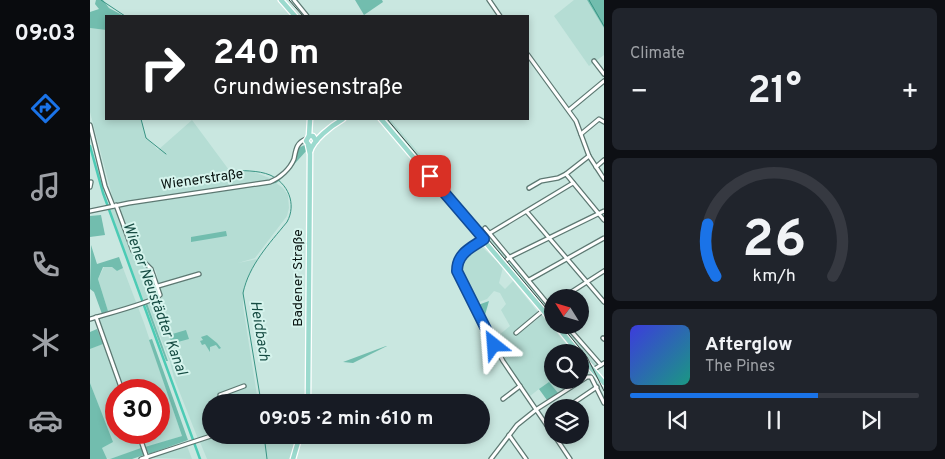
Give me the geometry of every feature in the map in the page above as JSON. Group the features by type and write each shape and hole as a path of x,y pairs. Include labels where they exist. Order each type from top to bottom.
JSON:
{"main road":[{"path":"281,0 294,15"},
{"path":"310,120 311,140 323,136 331,126 341,120"},
{"path":"382,120 543,310"},
{"name":"Badener Straße","path":"308,394 311,140"},
{"path":"563,334 571,344"},
{"path":"589,366 604,382"},
{"path":"293,459 297,444"}],"street":[{"path":"294,0 306,15"},
{"path":"489,0 499,15"},
{"path":"529,56 576,121 589,156 604,178"},
{"path":"594,61 604,74"},
{"path":"568,110 604,81"},
{"path":"581,134 599,119 604,122"},
{"path":"90,126 103,179 113,206 133,251 152,269 160,296 90,319"},
{"name":"Wienerstraße","path":"90,211 275,180 292,163 298,145 311,140"},
{"path":"529,188 541,181 558,178 566,174 589,156"},
{"path":"596,167 604,160"},
{"path":"566,174 604,220"},
{"path":"90,187 91,182"},
{"path":"490,233 573,183"},
{"path":"503,263 604,211"},
{"path":"526,212 604,302"},
{"path":"485,228 544,296"},
{"path":"529,280 604,238"},
{"path":"484,239 461,256 458,261 457,275 503,361 544,420"},
{"path":"576,289 604,271"},
{"path":"158,286 199,274"},
{"path":"516,334 543,310"},
{"path":"96,317 118,379"},
{"path":"574,334 602,364 593,371"},
{"path":"491,459 517,425 537,409 587,377 591,377 604,403"},
{"path":"223,394 244,386"},
{"path":"503,399 520,386"},
{"path":"579,399 597,387"},
{"path":"509,434 526,459"},
{"path":"141,459 202,439"},
{"path":"142,444 147,458"},
{"path":"559,444 569,459"}],"shaded area":[{"path":"574,0 587,0 604,28 604,55 589,66 554,16"},
{"path":"90,28 105,30 105,120 141,120 146,137 158,150 192,120 229,170 254,172 272,179 270,184 276,183 288,195 289,208 287,216 255,258 238,263 257,259 244,286 243,306 257,394 202,394 202,437 198,439 147,303 162,298 156,271 134,246 120,213 121,209 113,199 90,112"},
{"path":"387,120 391,120 544,300 544,307"},
{"path":"115,207 132,252 151,269 159,296 144,301 109,208"},
{"path":"481,246 503,267 499,283 505,289 513,281 537,311 514,332 515,337 540,317 541,314 544,318 544,334 558,334 566,344 544,344 544,389 564,389 548,399 546,399 539,389 530,396 493,340 510,326 501,310 506,304 500,293 494,291 487,299 474,304 459,275 458,264 463,255 470,249"},
{"path":"104,267 112,267 117,271 123,268 163,379 105,379 105,423 90,383 90,349 102,344 97,329 101,327 96,316 108,311 98,279"},
{"path":"567,334 571,334 579,344 574,344"},
{"path":"589,356 596,365 592,367 589,363"},
{"path":"170,400 182,436 170,440"},
{"path":"202,441 202,444 294,444 290,459 207,459 200,442"},
{"path":"109,444 157,444 110,459 105,458 102,448"},
{"path":"187,446 192,459 149,458"}],"green space":[{"path":"96,0 103,0 109,8 122,15 105,15 105,30 90,28 90,12 99,9 95,4"},
{"path":"355,0 382,0 383,2 364,15"},
{"path":"587,0 604,0 604,28"},
{"path":"305,145 308,149 279,181 270,184 284,173 298,148"},
{"path":"101,215 105,235 90,237 90,216"},
{"path":"226,231 227,236 191,242 191,237"},
{"path":"91,245 97,264 119,257 123,268 117,271 112,267 103,267 98,279 108,311 102,314 94,292 90,289"},
{"path":"489,301 483,322 477,308 478,305"},
{"path":"147,303 168,361 166,361 145,304"},
{"path":"97,329 103,344 90,349 90,332"},
{"path":"186,330 189,339 170,346 169,335"},
{"path":"207,335 221,348 219,349 216,345 210,347 210,352 205,344 202,345 200,341 203,340 201,337"},
{"path":"152,339 166,379 162,379 149,340"},
{"path":"387,346 353,363 343,362"},
{"path":"90,383 105,421 105,444 109,444 102,448 107,459 90,459"},
{"path":"544,386 544,389 555,389 558,393 546,399 539,389"},
{"path":"170,390 188,440 149,454 145,447 155,444 170,444 170,440 182,436 170,401"},
{"path":"141,448 144,455 132,459 110,459"}],"waterway":[{"name":"Heidbach","path":"101,0 124,15"},
{"path":"589,0 604,26"},
{"name":"Heidbach","path":"141,120 146,138 166,154"},
{"name":"Wiener Neustädter Kanal","path":"90,146 103,193 200,459"},
{"name":"Heidbach","path":"229,170 255,171 270,175 282,183 291,201 290,215 287,222 255,264 243,293 260,394"},
{"name":"Heidbach","path":"265,444 267,459"}],"tram line":[{"path":"289,0 302,15"},
{"path":"388,120 544,305"},
{"path":"568,334 587,357 604,391"}],"route":[{"path":"430,176 484,239 461,256 458,261 457,271 458,277 494,345"}]}
